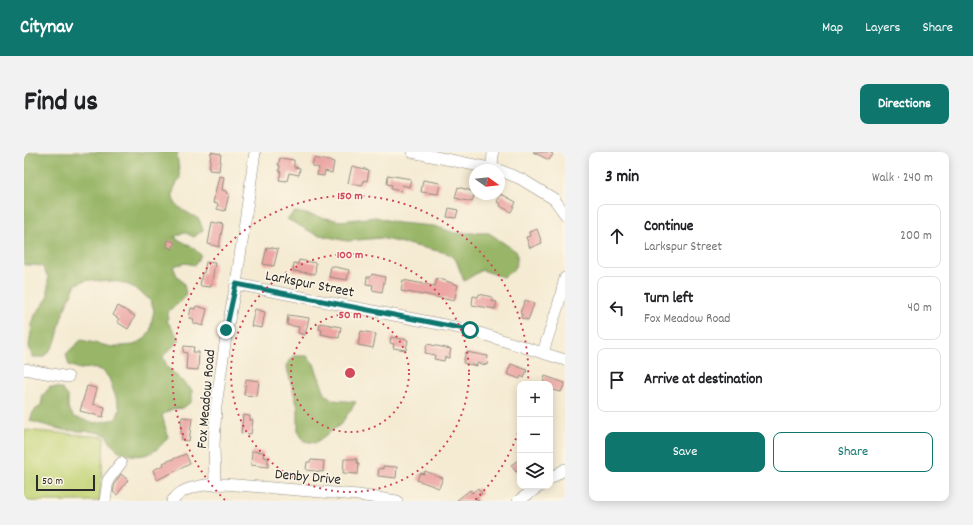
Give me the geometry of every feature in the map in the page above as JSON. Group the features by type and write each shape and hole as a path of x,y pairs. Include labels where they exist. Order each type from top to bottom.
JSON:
{"street":[{"name":"Fox Meadow Road","path":"215,484 214,446 216,406 226,330 236,284 255,152"},
{"path":"412,152 471,164"},
{"path":"493,152 495,164"},
{"path":"505,173 521,179 554,199 565,214"},
{"path":"543,352 558,306 565,278"},
{"name":"Larkspur Street","path":"236,284 470,330 565,360"},
{"path":"24,369 68,377"},
{"path":"105,501 108,480 121,463"},
{"path":"553,477 565,469"},
{"path":"172,501 182,492 202,485 215,484"},
{"name":"Denby Drive","path":"215,484 358,495 397,501"},
{"path":"518,501 536,489"}],"green space":[{"path":"24,152 179,152 177,155 180,178 175,186 173,199 180,208 199,219 203,230 194,237 184,232 174,237 192,247 201,255 195,265 185,263 173,266 177,276 184,284 186,295 178,304 169,310 167,321 180,340 163,356 167,367 192,390 192,401 183,408 172,409 162,415 168,437 161,446 148,454 137,456 122,452 113,446 106,435 96,432 63,430 30,421 33,412 41,405 43,395 50,387 61,388 68,396 68,408 74,417 95,423 116,419 120,409 109,378 102,370 91,368 80,369 69,365 66,354 81,340 112,347 134,345 144,339 150,331 154,310 150,300 142,293 131,286 120,282 87,280 76,284 62,316 55,343 43,357 32,357 29,346 32,325 35,315 48,298 48,277 42,266 24,265"},
{"path":"295,212 341,221 376,217 398,223 434,226 455,233 489,233 517,252 517,261 515,268 503,277 482,270 464,281 456,260 447,253 380,238 347,241 315,234 287,219"},
{"path":"294,356 307,356 314,364 325,394 333,400 356,402 341,424 315,443 304,441 298,431 298,408 286,365"},
{"path":"24,430 104,437 100,501 24,501"}],"building":[{"path":"211,152 221,154 219,171 209,170"},
{"path":"533,152 549,152 553,154 549,160"},
{"path":"280,158 294,160 294,167 300,168 299,175 289,173 287,181 279,180 281,172 279,171 280,165 278,165"},
{"path":"314,158 334,162 332,173 325,171 324,176 317,175 319,168 312,166"},
{"path":"352,166 369,170 367,181 364,180 362,186 348,183"},
{"path":"388,175 411,179 409,187 402,185 401,191 391,189 392,185 387,184"},
{"path":"219,176 224,177 222,190 229,194 225,211 217,209 218,204 213,203"},
{"path":"423,180 440,183 438,194 421,192"},
{"path":"458,187 469,190 469,200 473,200 472,202 455,198"},
{"path":"505,196 516,202 511,212 500,206 501,204 497,202 498,200 505,200"},
{"path":"449,208 458,210 456,218 447,217"},
{"path":"212,222 223,224 219,247 208,244"},
{"path":"537,229 542,243 530,248 526,237 530,236 529,232"},
{"path":"168,240 175,242 173,249 167,247"},
{"path":"267,247 278,249 274,266 263,264"},
{"path":"299,260 316,263 315,274 293,271 294,263 298,264"},
{"path":"206,262 215,263 211,287 200,286 202,273 204,273"},
{"path":"331,266 349,270 347,280 329,277"},
{"path":"372,274 385,277 382,292 372,290 373,285 366,284 367,277 371,277"},
{"path":"437,278 458,285 454,301 401,291 403,280 435,286"},
{"path":"479,294 492,297 492,301 497,302 495,309 472,305 473,296 478,297"},
{"path":"525,300 534,304 528,320 521,318 522,314 520,313"},
{"path":"118,306 135,316 128,329 117,322 119,319 113,315"},
{"path":"196,306 207,309 203,326 193,323 194,319 189,318 191,308 195,309"},
{"path":"255,309 265,312 262,328 251,326"},
{"path":"288,315 309,318 305,335 298,333 299,327 287,325"},
{"path":"320,323 341,327 339,338 321,334 322,330 319,329"},
{"path":"361,331 376,334 373,348 358,345"},
{"path":"391,337 408,340 406,350 393,348 394,344 390,343"},
{"path":"427,344 451,349 449,358 445,357 444,361 434,359 435,355 425,353"},
{"path":"184,346 194,347 193,352 199,352 198,370 186,369 187,353 183,352"},
{"path":"466,352 488,356 487,365 477,363 477,366 463,363"},
{"path":"511,364 527,370 524,378 521,376 520,379 507,374"},
{"path":"545,376 565,383 561,392 553,390 553,381 544,381"},
{"path":"246,379 259,381 257,396 244,395"},
{"path":"87,386 97,388 93,404 105,407 103,417 80,411"},
{"path":"243,415 250,416 250,420 253,420 251,434 241,433"},
{"path":"182,417 192,418 189,441 182,440"},
{"path":"252,451 264,452 263,457 268,458 268,467 251,465"},
{"path":"186,454 190,464 157,480 153,470 164,465 163,463"},
{"path":"344,459 357,459 357,463 359,463 358,474 343,473"},
{"path":"311,460 324,461 323,472 306,470 307,462 310,462"},
{"path":"517,461 517,471 516,472 511,465"},
{"path":"383,466 397,467 396,478 378,476 379,468 383,469"},
{"path":"425,471 443,478 439,488 417,480 420,473 424,474"},
{"path":"121,474 128,480 117,495 113,492 115,483"},
{"path":"478,488 482,494 476,498 479,501 456,501 470,490 472,493"}],"route":[{"path":"226,330 236,284 470,330"}]}
